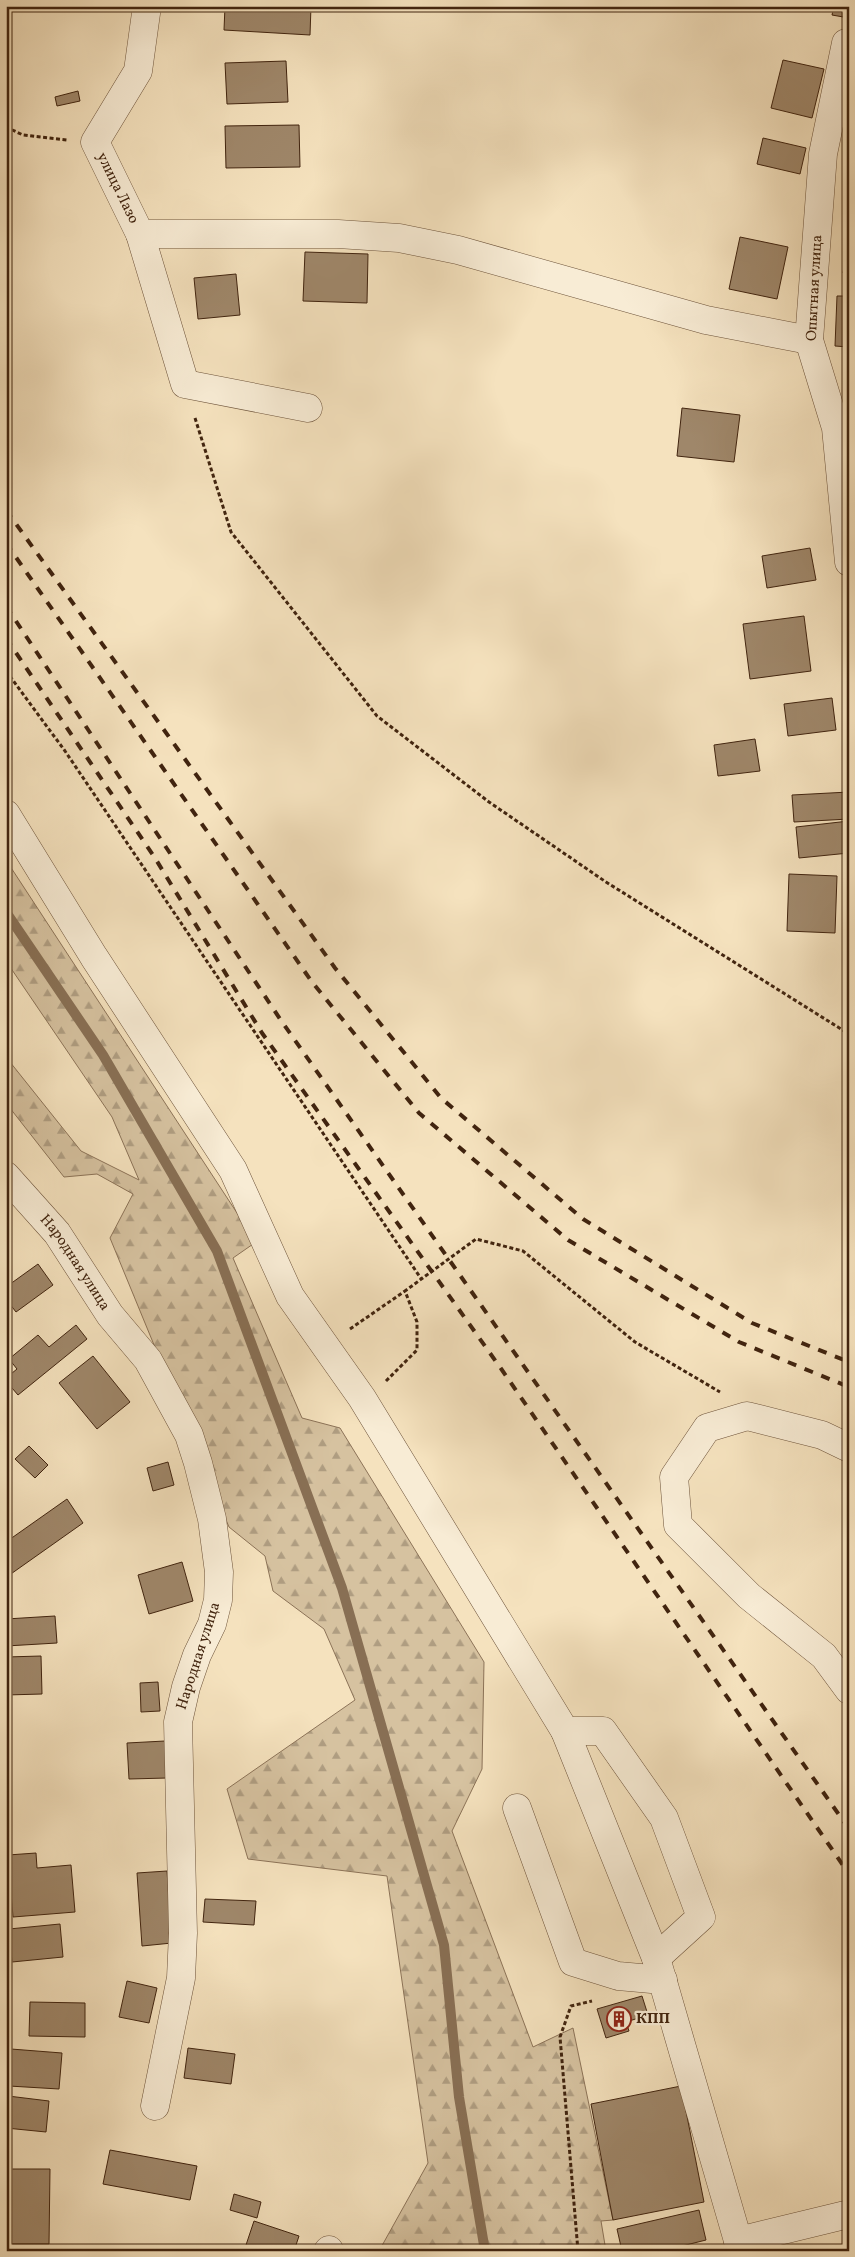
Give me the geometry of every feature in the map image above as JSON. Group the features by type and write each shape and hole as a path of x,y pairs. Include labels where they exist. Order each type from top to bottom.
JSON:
{"street":[{"name":"улица Лазо","path":"148,6 138,71 94,142 140,234 185,384"},
{"name":"Опытная улица","path":"847,44 823,154 809,340 836,428 849,562"},
{"path":"140,234 338,234 399,238 458,250 706,320 809,340"},
{"path":"185,384 308,408"},
{"path":"6,814 94,957 233,1170 290,1296 362,1398 565,1731 660,1969 740,2246 849,2214"},
{"name":"Народная улица","path":"6,1176 57,1233 110,1315 148,1360 189,1435 212,1519 220,1572 218,1600 212,1624 197,1655 186,1687 178,1722 183,1934 181,1978 155,2106"},
{"path":"849,1448 822,1435 747,1416 706,1428 674,1477 678,1525 749,1596 824,1656 849,1690"},
{"path":"517,1808 573,1962 618,1976 660,1969 701,1917 664,1818 603,1731 565,1731"}],"path":[{"path":"6,127 23,135 94,142"},
{"path":"185,384 231,532 377,716 489,802 606,882 849,1034"},
{"path":"6,671 65,751 422,1280"},
{"path":"325,1346 422,1280 476,1239 522,1251 635,1342 727,1397"},
{"path":"362,1398 394,1376 417,1350 416,1322 405,1291"},
{"path":"578,2251 560,2037 571,2006 599,1999"}],"green space":[{"path":"6,860 256,1242 233,1258 302,1418 340,1428 484,1662 482,1769 452,1831 533,2047 573,2028 613,2220 601,2221 606,2251 379,2251 428,2163 387,1876 248,1859 227,1789 355,1700 324,1629 273,1591 265,1556 229,1527 110,1238 133,1194 97,1174 64,1177 6,1103 6,1057 81,1151 139,1180 112,1117 6,961"}],"building":[{"path":"225,6 311,6 310,35 224,30"},
{"path":"834,6 849,6 849,18 832,15"},
{"path":"783,60 824,69 812,118 771,108"},
{"path":"286,61 288,102 227,104 225,63"},
{"path":"78,91 80,101 57,106 55,97"},
{"path":"299,125 300,167 226,168 225,126"},
{"path":"763,138 806,148 800,174 757,164"},
{"path":"740,237 788,247 777,299 729,289"},
{"path":"849,238 849,274 843,273"},
{"path":"305,252 368,254 367,303 303,301"},
{"path":"236,274 240,315 198,319 194,278"},
{"path":"837,296 849,296 849,347 835,346"},
{"path":"682,408 740,415 734,462 677,456"},
{"path":"810,548 816,580 767,588 762,556"},
{"path":"804,616 811,671 750,679 743,624"},
{"path":"832,698 836,730 788,736 784,704"},
{"path":"755,739 760,771 718,776 714,745"},
{"path":"849,792 849,819 794,822 792,795"},
{"path":"849,821 849,853 799,858 796,827"},
{"path":"789,874 837,876 835,933 787,931"},
{"path":"38,1264 53,1285 16,1312 6,1299 6,1287"},
{"path":"76,1325 87,1339 18,1395 6,1381 6,1378 17,1369 9,1359 38,1335 49,1347"},
{"path":"93,1356 130,1402 97,1429 59,1383"},
{"path":"29,1446 48,1465 35,1478 15,1459"},
{"path":"168,1462 174,1485 153,1491 147,1468"},
{"path":"67,1499 83,1523 8,1576 6,1542"},
{"path":"182,1562 193,1601 149,1614 138,1575"},
{"path":"55,1616 57,1643 6,1646 6,1619"},
{"path":"41,1656 42,1694 6,1695 6,1657"},
{"path":"158,1682 160,1711 141,1712 140,1683"},
{"path":"165,1741 167,1778 129,1779 127,1743"},
{"path":"36,1853 37,1868 71,1865 75,1912 13,1917 8,1855"},
{"path":"167,1871 172,1943 142,1946 137,1873"},
{"path":"205,1899 256,1901 254,1925 203,1922"},
{"path":"60,1924 63,1957 12,1962 9,1929"},
{"path":"127,1981 157,1988 149,2023 119,2017"},
{"name":"КПП","path":"642,1996 648,2015 626,2022 629,2031 606,2038 597,2009"},
{"path":"30,2002 85,2003 85,2037 29,2036"},
{"path":"188,2048 235,2054 231,2084 184,2078"},
{"path":"11,2049 62,2053 59,2089 9,2086"},
{"path":"681,2086 704,2202 613,2220 591,2104"},
{"path":"8,2096 49,2101 46,2132 6,2128"},
{"path":"110,2150 197,2166 190,2200 103,2184"},
{"path":"6,2169 50,2169 49,2244 6,2244"},
{"path":"234,2194 261,2202 257,2218 230,2210"},
{"path":"699,2210 706,2240 662,2251 622,2251 617,2229"},
{"path":"254,2221 299,2236 294,2251 244,2251"}],"waterway":[{"path":"6,912 103,1055 217,1251 342,1588 444,1945 459,2097 485,2251"}],"railway":[{"path":"6,510 335,968 441,1098 583,1219 752,1323 849,1362"},
{"path":"6,543 312,982 419,1113 568,1240 739,1342 849,1387"},
{"path":"6,606 280,1019 849,1829"},
{"path":"6,638 155,858 262,1033 502,1370 849,1874"}],"place":[{"name":"КПП","path":"619,2019"}]}
